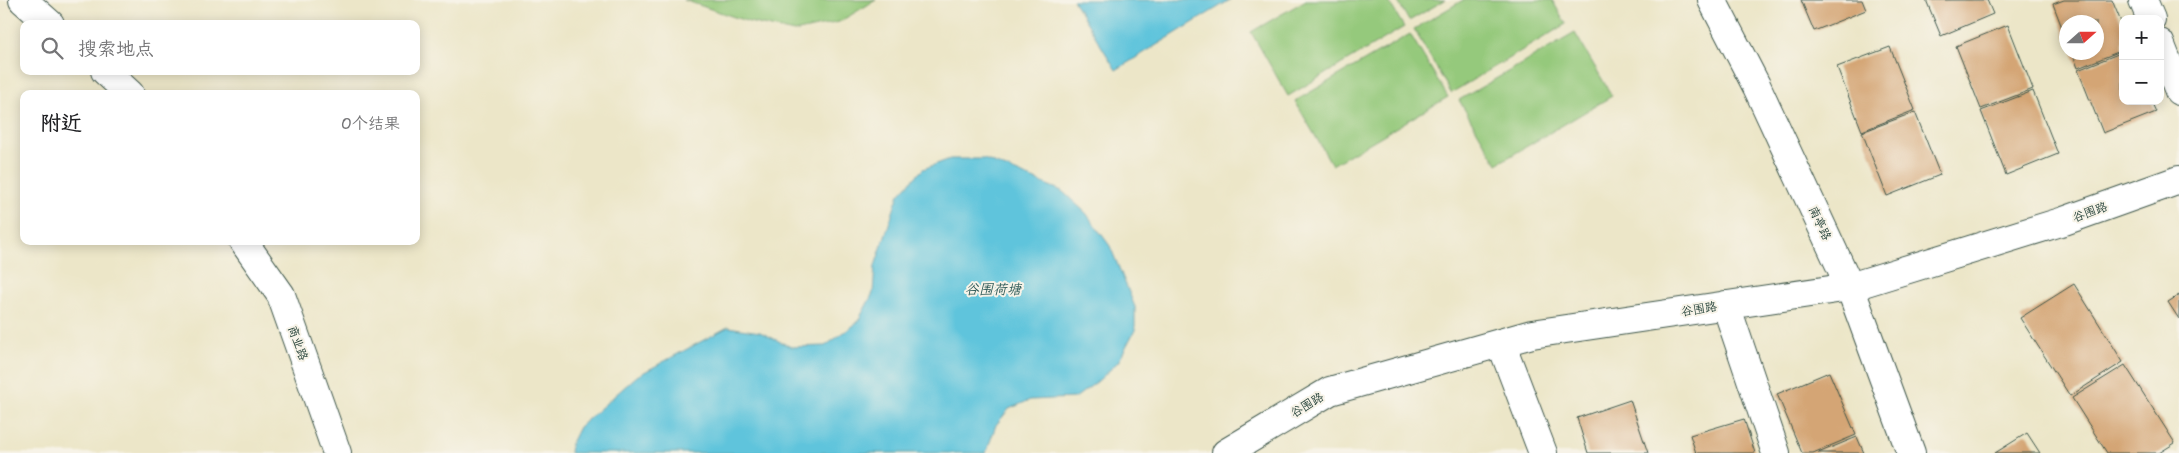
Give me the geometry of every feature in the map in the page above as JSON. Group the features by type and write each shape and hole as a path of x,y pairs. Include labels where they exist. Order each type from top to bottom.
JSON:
{"street":[{"path":"23,0 46,20"},
{"name":"南亭路","path":"1712,0 1757,88 1850,287 1911,453"},
{"path":"2143,0 2149,15"},
{"path":"2164,53 2179,91"},
{"path":"109,75 126,90"},
{"name":"谷围路","path":"1226,453 1330,391 1532,334 1850,287 2064,221 2179,180"},
{"name":"商业路","path":"246,245 281,295 337,453"},
{"path":"1726,305 1776,453"},
{"path":"1501,343 1544,453"}],"green space":[{"path":"684,0 876,0 839,22 794,32 749,22"},
{"path":"1306,0 1388,0 1404,27 1288,96 1251,32"},
{"path":"1397,0 1445,0 1409,21"},
{"path":"1463,0 1552,0 1566,24 1451,93 1414,29"},
{"path":"1575,33 1612,96 1497,164 1459,100"},
{"path":"1410,34 1448,97 1332,165 1295,101"}],"water":[{"path":"1073,0 1230,0 1116,70"},
{"name":"谷围荷塘","path":"950,159 984,159 1062,191 1086,213 1110,246 1135,307 1135,330 1118,362 1098,381 1075,398 1030,400 1009,409 996,425 986,453 570,453 571,443 579,427 637,376 728,327 760,332 791,347 825,346 857,323 873,293 875,266 899,194 923,169"}],"building":[{"path":"1801,0 1862,0 1866,10 1814,31"},
{"path":"1926,0 1987,0 1993,14 1941,36"},
{"path":"2064,0 2112,0 2119,17 2119,52 2104,58 2104,15 2059,15 2059,20 2053,4"},
{"path":"2008,25 2033,89 1981,109 1956,46"},
{"path":"1890,47 1915,110 1862,131 1837,67"},
{"path":"2119,54 2119,105 2153,105 2156,112 2103,133 2078,70"},
{"path":"2075,60 2098,60 2078,68"},
{"path":"2033,91 2058,154 2006,175 1981,111"},
{"path":"1915,112 1940,175 1887,196 1862,132"},
{"path":"2074,284 2123,362 2070,396 2020,318"},
{"path":"2179,295 2179,319 2168,302"},
{"path":"2125,365 2175,443 2159,453 2107,453 2072,398"},
{"path":"1829,372 1856,435 1813,453 1802,453 1777,394"},
{"path":"1630,400 1648,453 1588,453 1577,418"},
{"path":"1744,419 1755,453 1696,453 1690,435"},
{"path":"2027,433 2040,453 1995,453"},
{"path":"1857,437 1864,453 1818,453"}]}
